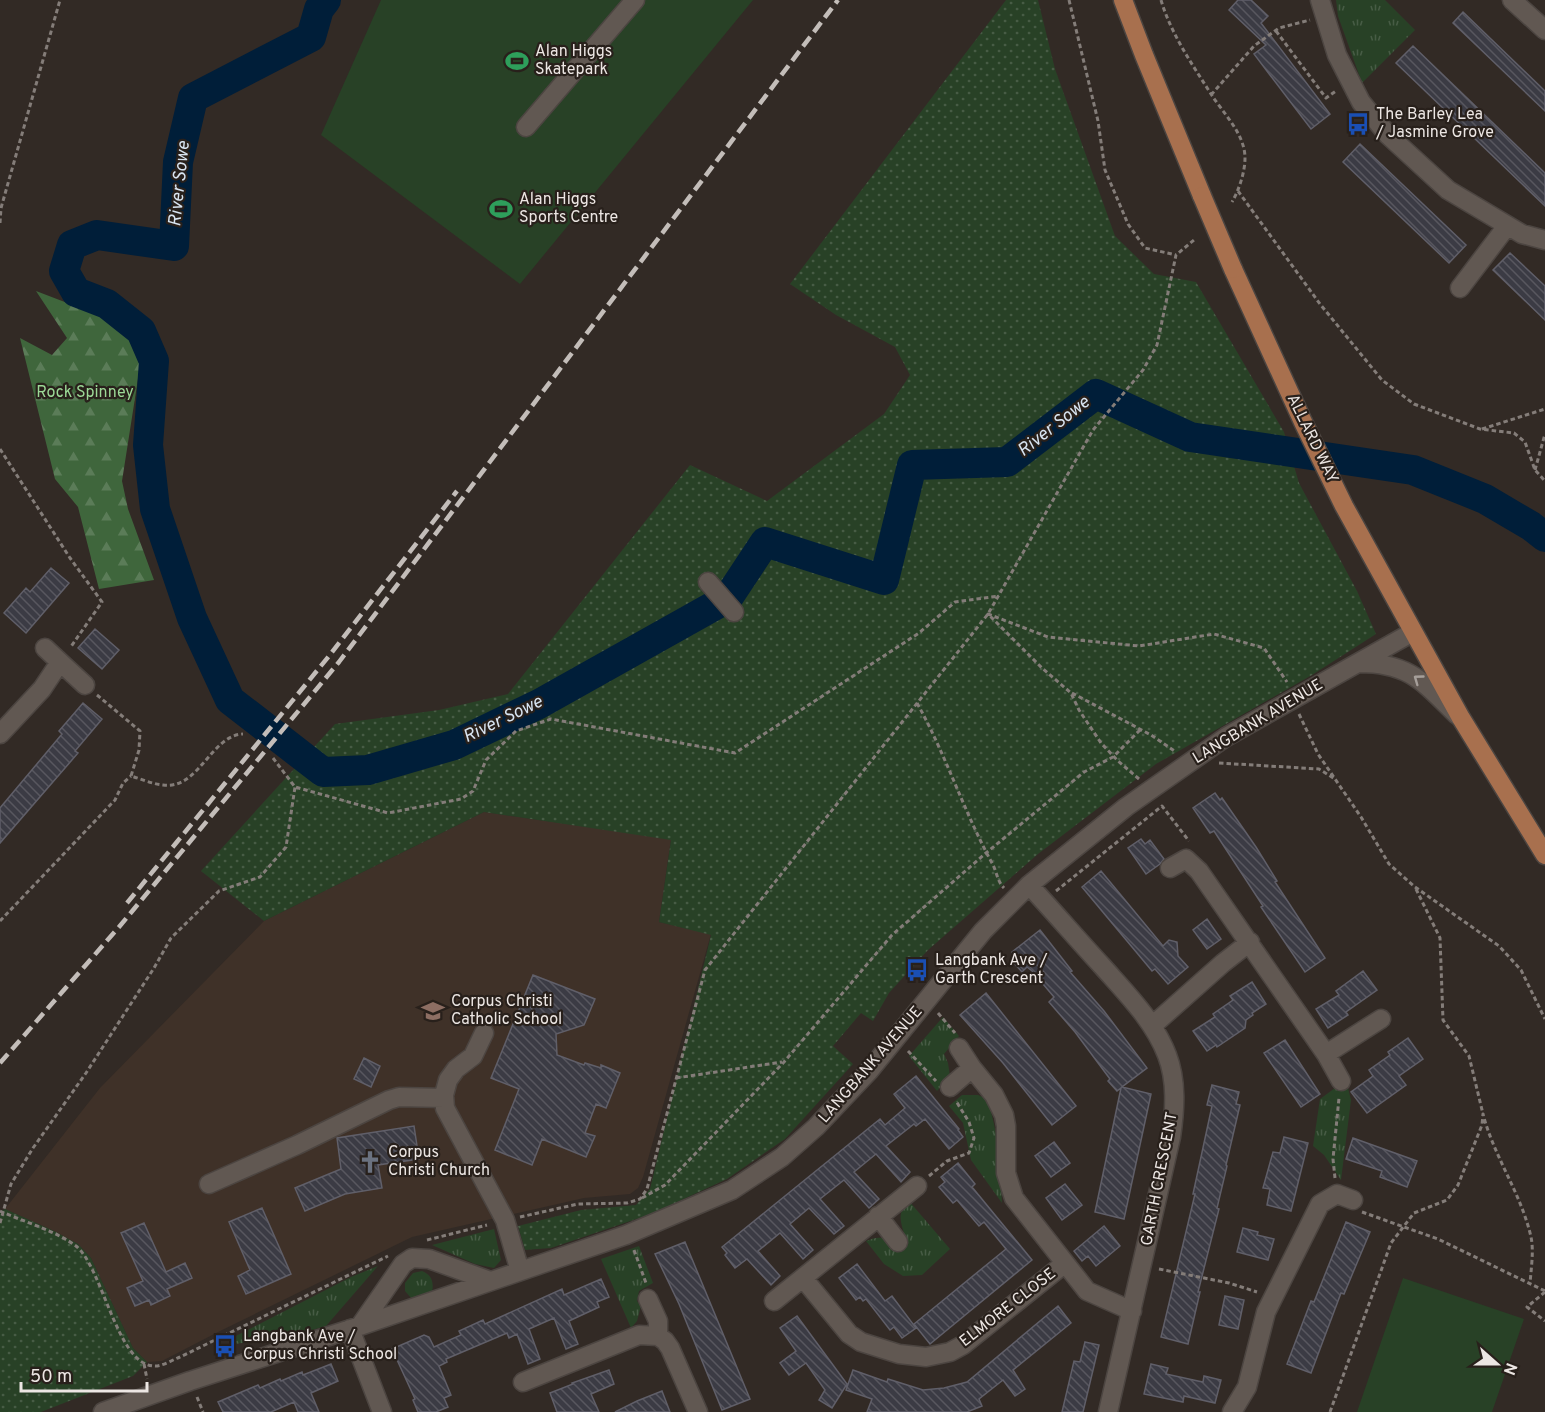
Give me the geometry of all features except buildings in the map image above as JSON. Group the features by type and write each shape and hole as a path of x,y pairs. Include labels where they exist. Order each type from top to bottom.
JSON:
{"main road":[{"name":"ALLARD WAY","path":"1123,0 1233,269 1344,506 1461,718 1545,855"}],"street":[{"path":"526,127 635,0"},
{"path":"1512,0 1545,30"},
{"path":"1322,8 1337,55 1361,102 1388,135 1448,190 1521,234 1545,240"},
{"path":"1460,288 1507,226"},
{"path":"708,582 734,612"},
{"name":"LANGBANK AVENUE","path":"103,1412 626,1235 732,1190 782,1156 816,1127 869,1071 983,931 1029,885 1126,807 1226,737 1413,632"},
{"path":"45,648 85,685"},
{"path":"0,734 42,689 60,662"},
{"path":"1359,663 1389,664 1402,669 1420,680 1461,718"},
{"path":"1170,868 1188,850 1199,871 1326,1054 1341,1082"},
{"name":"GARTH CRESCENT","path":"1029,885 1136,1003 1164,1048 1174,1089 1174,1119 1108,1412"},
{"path":"1152,1026 1250,942"},
{"path":"1326,1054 1381,1019"},
{"path":"484,1033 473,1056 456,1069 448,1080 444,1098 445,1108 505,1220 520,1271"},
{"path":"959,1048 994,1095 1004,1115 1006,1173 1014,1198 1087,1291 1132,1311"},
{"path":"950,1087 972,1068"},
{"path":"210,1184 389,1100 399,1097 444,1098"},
{"path":"774,1301 917,1186"},
{"path":"1232,1412 1247,1387 1262,1322 1272,1297 1320,1204 1350,1202"},
{"path":"878,1216 898,1242"},
{"path":"382,1412 355,1328 403,1264 412,1258 429,1259 490,1281"},
{"name":"ELMORE CLOSE","path":"803,1278 854,1338 899,1354 926,1357 950,1352 963,1345 1064,1263"},
{"path":"648,1299 658,1321 658,1336"},
{"path":"524,1382 639,1335 658,1336 670,1348 698,1412"}],"path":[{"path":"0,223 1,208 60,0"},
{"path":"1069,0 1098,121 1105,170 1128,224 1145,248 1176,255"},
{"path":"1161,0 1168,24 1241,138 1245,159 1238,191 1232,202"},
{"path":"1212,95 1254,46 1276,31 1322,8"},
{"path":"1276,31 1326,98 1351,82"},
{"path":"1238,191 1320,304 1382,380 1414,404 1480,429 1514,433 1525,442 1535,470 1545,481"},
{"path":"640,1199 647,1189 705,970 988,614 1093,430 1143,370 1157,345 1176,255 1194,240"},
{"path":"1480,429 1545,409"},
{"path":"1535,470 1545,434"},
{"path":"0,449 70,558 102,602 60,662"},
{"path":"273,758 295,786 388,813 461,799 473,791 486,760 516,731 551,719 735,753 919,633 956,602 999,596"},
{"path":"0,921 115,800 123,783 131,776 139,750 140,731 85,685"},
{"path":"917,703 930,726 979,842 994,866 999,883 1015,900"},
{"path":"424,1241 578,1204 627,1203 640,1199 665,1185 784,1062 892,935 1084,772 1113,757 1141,729"},
{"path":"131,776 164,786 185,782 226,741 235,734 243,734"},
{"path":"0,1223 11,1184 154,968 171,938 219,891 260,877 286,847 295,786"},
{"path":"1043,901 1162,806 1188,850"},
{"path":"1415,887 1440,938 1443,1020 1469,1056 1495,1152 1518,1197 1532,1239 1530,1284"},
{"path":"929,999 939,1015 963,1042 959,1048"},
{"path":"896,1038 947,1092 950,1087 969,1122 974,1138 969,1153 947,1161 917,1186"},
{"path":"676,1078 784,1062"},
{"path":"1341,1082 1333,1159 1350,1202 1404,1227 1438,1239 1545,1291 1527,1307 1545,1321"},
{"path":"1330,1412 1391,1243 1414,1213 1447,1200 1458,1185 1482,1125 1483,1114"},
{"path":"2,1212 76,1247 87,1260 128,1350 144,1364 155,1367 392,1254"},
{"path":"626,1235 635,1251 647,1287 648,1299"},
{"path":"1142,1265 1229,1283 1272,1297"}],"shaded area":[{"name":"Corpus Christi Catholic School","path":"484,812 671,839 659,922 711,934 638,1188 630,1194 584,1198 412,1237 162,1361 147,1362 133,1348 91,1258 78,1244 5,1209 100,1088 264,921"}],"green space":[{"name":"Alan Higgs Sports Centre","path":"381,0 753,0 520,284 321,135"},
{"path":"1006,0 1038,0 1055,69 1115,236 1154,274 1196,282 1284,432 1299,483 1357,591 1376,634 1312,675 1156,764 1038,854 928,950 889,993 873,1021 861,1013 833,1046 853,1064 785,1139 727,1179 651,1214 551,1248 525,1250 518,1226 581,1210 636,1205 650,1189 711,935 659,922 671,840 484,812 264,921 201,871 335,724 439,710 508,694 690,465 767,501 884,414 910,375 895,347 836,315 790,284"},
{"path":"1336,0 1385,0 1415,30 1362,83 1338,16"},
{"name":"Rock Spinney","path":"36,291 109,319 133,338 140,366 122,481 128,509 154,580 99,589 78,507 55,479 20,338 52,355 67,338"},
{"path":"943,1017 959,1036 944,1054 950,1076 937,1091 909,1056"},
{"path":"1346,1080 1351,1100 1341,1180 1324,1155 1313,1146 1320,1099"},
{"path":"962,1095 978,1095 987,1099 1000,1163 1002,1203 971,1160 963,1123 949,1106"},
{"path":"909,1201 950,1249 922,1275 903,1276 884,1264 866,1241 881,1238 893,1246 905,1237 901,1214"},
{"path":"5,1209 78,1244 91,1258 133,1348 147,1362 133,1376 41,1412 0,1412 0,1212"},
{"path":"494,1229 501,1260 494,1268 475,1264 432,1245"},
{"path":"639,1246 653,1283 639,1291 637,1301 641,1306 637,1321 631,1328 601,1259"},
{"path":"378,1266 326,1326 291,1336 235,1344 230,1339 351,1277"},
{"path":"422,1271 431,1279 432,1293 412,1299 405,1291 405,1283 413,1273"},
{"path":"1403,1278 1524,1319 1492,1412 1357,1412"}],"waterway":[{"name":"River Sowe","path":"326,0 319,9 311,37 193,98 178,162 174,246 97,235 72,245 64,271 76,292 107,304 141,331 154,361 148,445 155,509 192,618 230,700 323,772 368,770 454,745 539,704 728,598 765,542 884,580 912,465 1007,462 1096,394 1190,437 1413,470 1485,499 1531,526 1545,537"}],"railway":[{"path":"0,1063 119,927 339,662 838,0"},
{"path":"127,903 329,656 457,491"}],"place":[{"name":"Alan Higgs Skatepark","path":"517,61"},
{"name":"The Barley Lea / Jasmine Grove","path":"1358,124"},
{"name":"Alan Higgs Sports Centre","path":"501,209"},
{"name":"Langbank Ave / Garth Crescent","path":"917,970"},
{"name":"Corpus Christi Catholic School","path":"433,1011"},
{"name":"Corpus Christi Church","path":"370,1162"},
{"name":"Langbank Ave / Corpus Christi School","path":"225,1346"}]}
